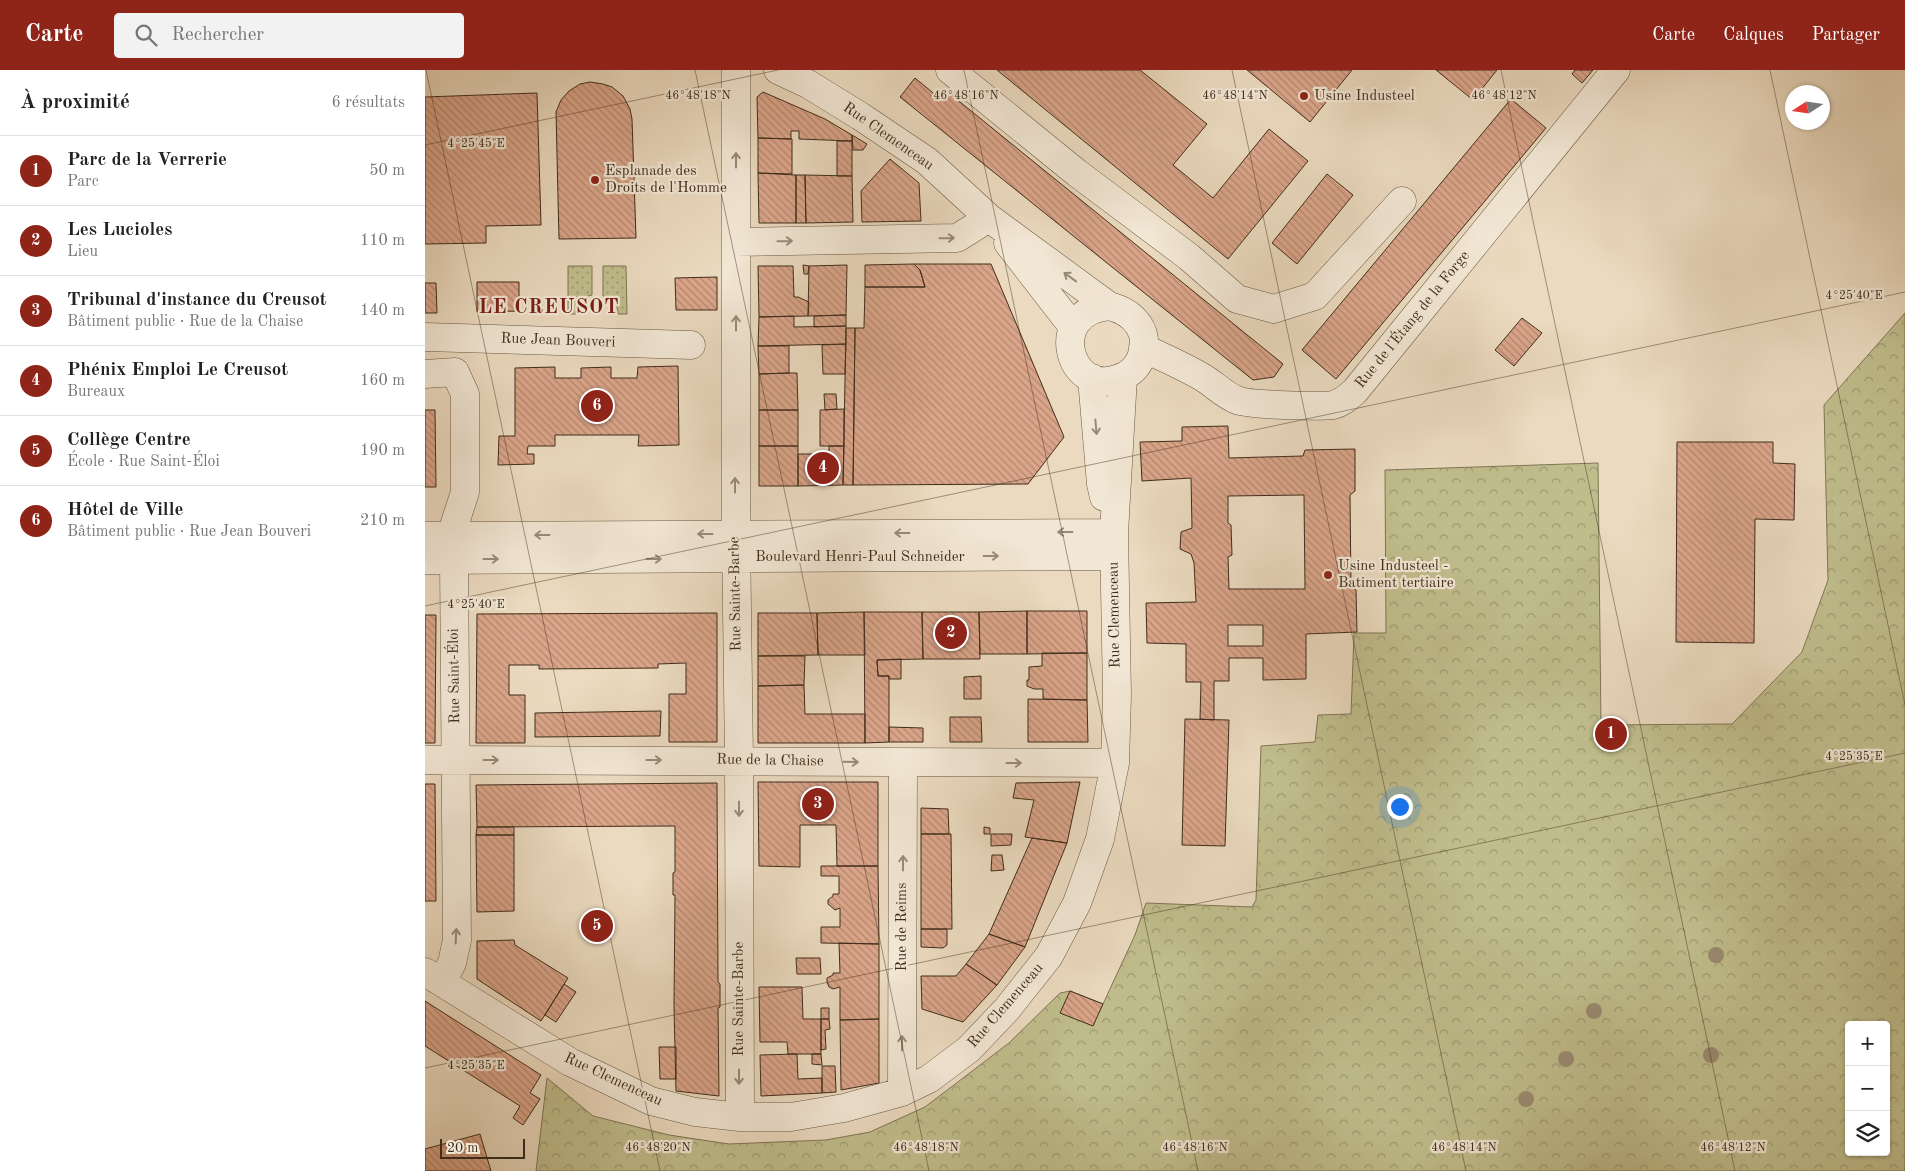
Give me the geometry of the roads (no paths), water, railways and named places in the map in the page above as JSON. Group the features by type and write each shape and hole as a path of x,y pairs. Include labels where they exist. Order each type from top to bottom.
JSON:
{"street":[{"name":"Rue Sainte-Barbe","path":"736,70 739,1117"},
{"name":"Rue Clemenceau","path":"778,70 808,84 927,161 989,218 1109,306 1121,309 1131,315 1139,325 1143,336 1143,348"},
{"path":"951,70 1077,173 1189,257 1237,299 1274,309 1315,296 1402,201"},
{"name":"Rue de l'Étang de la Forge","path":"1143,348 1180,365 1238,401 1318,405 1333,405 1343,402 1368,375 1616,70"},
{"path":"736,242 957,238 989,218"},
{"name":"Rue Clemenceau","path":"989,218 1073,327"},
{"path":"1109,306 1098,307 1088,311 1079,318 1073,327 1069,339 1070,351 1074,362 1082,372 1092,378 1103,381 1123,377 1133,370 1140,360 1143,348"},
{"name":"Rue Jean Bouveri","path":"425,337 691,345"},
{"name":"Rue Saint-Éloi","path":"433,977 452,963 457,940 454,548 455,523 465,492 465,394 455,372 452,337"},
{"path":"425,374 455,372"},
{"name":"Rue Clemenceau","path":"433,977 570,1062 651,1101 695,1112 739,1117 791,1117 845,1108 903,1092 929,1079 969,1049 1007,1009 1049,956 1077,903 1100,839 1115,763 1117,695 1114,544 1123,377"},
{"name":"Rue Clemenceau","path":"1092,378 1101,484 1114,544"},
{"name":"Boulevard Henri-Paul Schneider","path":"425,536 454,548"},
{"name":"Boulevard Henri-Paul Schneider","path":"425,560 454,548 1114,544"},
{"name":"Rue de la Chaise","path":"425,760 1115,763"},
{"name":"Rue de Reims","path":"903,763 903,1092"}],"place":[{"name":"Usine Industeel","path":"1304,96"},
{"name":"Esplanade des Droits de l'Homme","path":"595,180"},
{"name":"Hôtel de Ville","path":"597,406"},
{"name":"Phénix Emploi Le Creusot","path":"823,468"},
{"name":"Usine Industeel - Batiment tertiaire","path":"1328,575"},
{"name":"Les Lucioles","path":"951,633"},
{"name":"Parc de la Verrerie","path":"1611,734"},
{"name":"Tribunal d'instance du Creusot","path":"818,804"},
{"name":"Collège Centre","path":"597,926"}],"district":[{"name":"LE CREUSOT","path":"549,308"}]}
